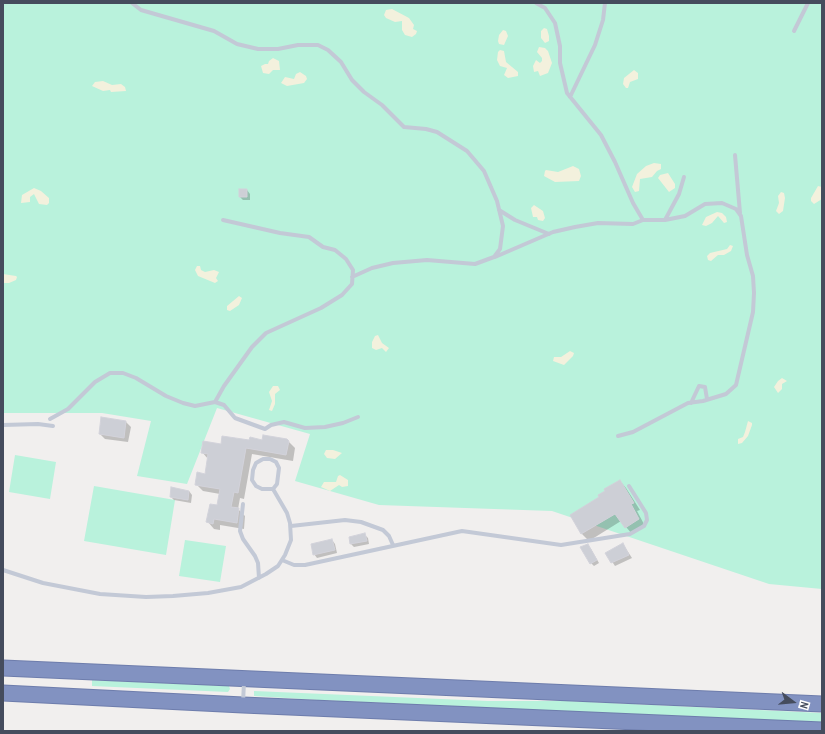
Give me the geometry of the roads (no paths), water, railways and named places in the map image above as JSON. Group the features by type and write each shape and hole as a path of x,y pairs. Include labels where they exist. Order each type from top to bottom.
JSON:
{"highway":[{"path":"3,668 822,704"},
{"path":"3,693 822,730"}],"lane":[{"path":"132,3 141,10 214,31 237,44 258,49 278,49 298,45 318,45 328,50 341,62 352,80 364,92 382,105 404,127 426,128 437,132 467,151 484,171 499,209 503,226 500,249 494,257"},
{"path":"536,3 545,8 555,23 560,46 560,63 564,82 570,97 601,135 633,203 643,220"},
{"path":"570,97 595,45 603,20 605,3"},
{"path":"794,31 808,3"},
{"path":"618,436 633,432 691,402 726,394 736,386 753,312 753,276 747,255 737,193 735,155"},
{"path":"666,220 679,194 684,176"},
{"path":"352,277 372,268 393,263 428,260 475,264 549,234 598,223 633,224 643,220 666,220 685,216 705,204 722,203 736,209 741,216"},
{"path":"499,209 515,220 549,234"},
{"path":"215,402 224,386 252,347 266,333 321,308 342,295 352,284 353,270 346,259 335,250 323,247 309,237 280,233 223,220"},
{"path":"50,419 68,409 95,382 110,373 123,373 136,378 183,404 195,406 215,402 224,405 235,418 264,429 271,425 284,422 305,428 325,427 343,423 358,417"},
{"path":"691,402 699,386 704,387 707,399"},
{"path":"3,425 38,424 53,426"},
{"path":"263,458 276,462 279,468 277,484 273,489 262,489 256,486 252,480 253,470 256,463 263,458"},
{"path":"282,560 294,565 305,564 462,531 561,545 630,534 644,526 647,520 646,513 629,486"},
{"path":"3,570 67,588 100,594 146,597 229,590 259,578 274,569 282,560 291,540 291,526 287,513 273,489"},
{"path":"243,504 240,531 243,539 258,563 259,578"},
{"path":"291,526 345,520 361,522 383,530 389,536 393,545"},
{"path":"243,705 244,679"}]}
